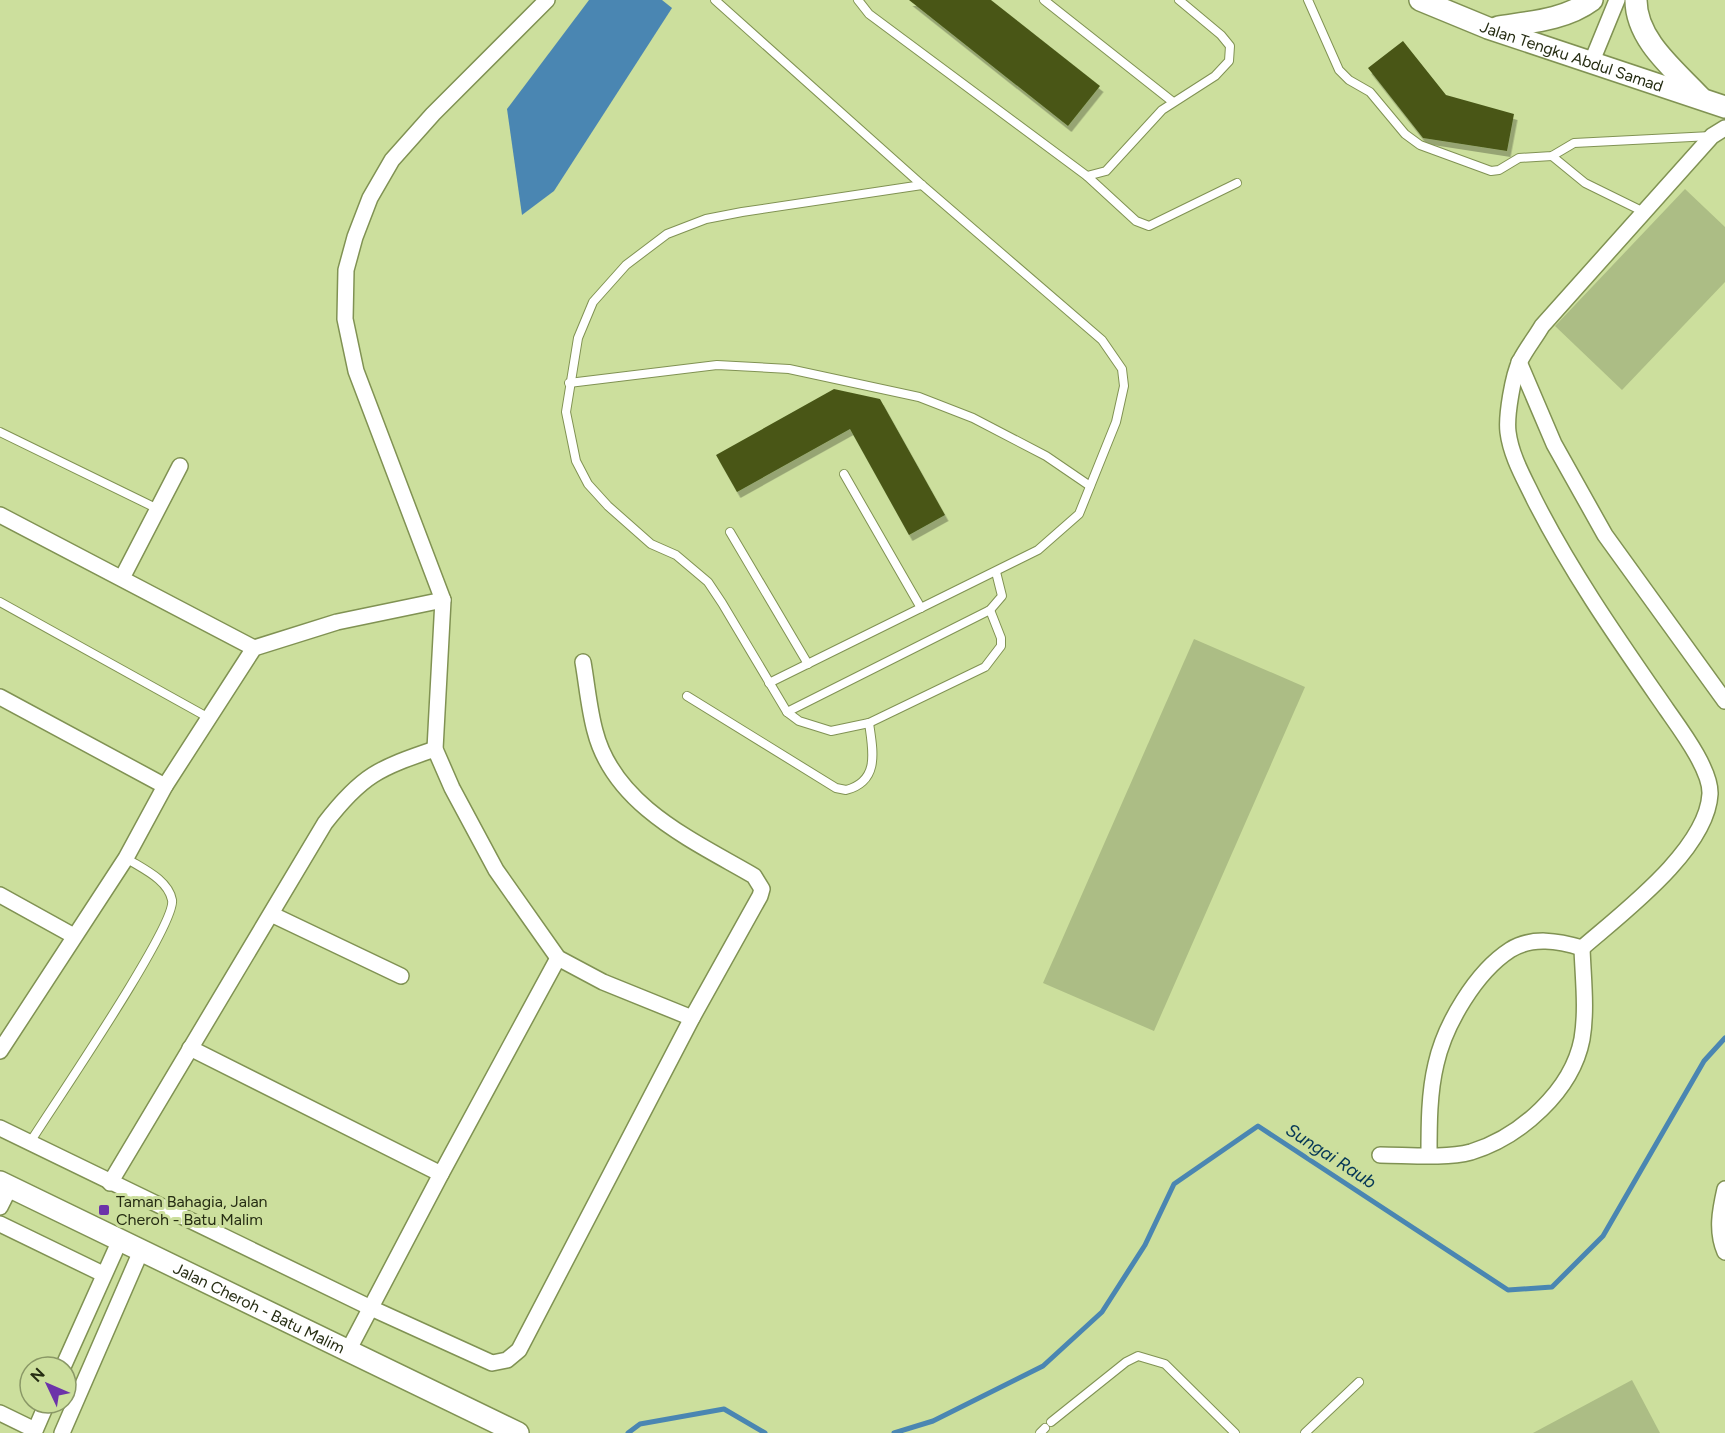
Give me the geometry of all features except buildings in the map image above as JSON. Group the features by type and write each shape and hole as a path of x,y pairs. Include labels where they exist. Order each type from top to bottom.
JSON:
{"main road":[{"name":"Jalan Tengku Abdul Samad","path":"1420,0 1488,28 1725,107"},
{"path":"1488,28 1546,20 1581,8 1592,0"},
{"path":"1636,0 1646,36 1702,100"},
{"name":"Jalan Cheroh - Batu Malim","path":"5,1185 349,1349 518,1433"}],"street":[{"path":"548,0 433,114 392,160 370,198 346,270 345,319 356,371 442,600 435,749 452,788 496,870 558,958 603,982 692,1018"},
{"path":"1592,61 1617,0"},
{"path":"1582,948 1646,893 1681,855 1706,811 1710,793 1706,774 1684,735 1592,601 1545,520 1514,459 1508,431 1519,362 1542,326 1719,132"},
{"path":"1519,362 1554,444 1605,535 1725,701"},
{"path":"122,578 180,466"},
{"path":"0,515 254,648"},
{"path":"2,1043 126,858 165,786 254,648 337,622 442,600"},
{"path":"0,1128 371,1308 492,1363 507,1360 519,1350 692,1018 760,896 760,883 754,876 663,823 625,786 608,760 595,732 583,662"},
{"path":"0,697 165,786"},
{"path":"110,1183 190,1048 273,915 325,823 340,804 370,775 388,765 435,749"},
{"path":"0,895 74,936"},
{"path":"273,915 401,976"},
{"path":"1428,1155 1436,1063 1449,1029 1486,972 1511,949 1536,941 1560,941 1582,948"},
{"path":"1380,1155 1470,1152 1508,1135 1542,1109 1569,1075 1582,1040 1585,1002 1582,948"},
{"path":"349,1349 558,958"},
{"path":"190,1048 441,1174"},
{"path":"0,1207 5,1185"},
{"path":"1725,1189 1720,1239 1725,1252"},
{"path":"0,1224 103,1274"},
{"path":"68,1355 120,1240"},
{"path":"62,1433 141,1251"},
{"path":"0,1413 35,1431 42,1415"}],"lane":[{"path":"715,0 922,185 1102,340 1122,369 1124,386 1116,422 1079,514 1058,534 1038,550 996,572 769,683"},
{"path":"858,0 869,14 1087,176 1136,221 1149,226 1237,183"},
{"path":"1044,0 1173,102"},
{"path":"1087,176 1106,171 1173,102 1215,76 1229,61 1231,52 1221,35 1179,0"},
{"path":"1308,0 1339,70 1349,80 1370,92 1411,139 1491,171 1499,170 1519,158 1552,156 1574,143 1719,132"},
{"path":"1552,156 1585,183 1644,212"},
{"path":"922,185 706,219 667,234 626,265 593,302 578,338 569,382 566,412 576,461 588,484 608,506 651,544 676,555 708,582 723,603 787,712 807,725 831,730 870,723 985,667 1001,646 1001,638 990,610"},
{"path":"569,382 717,365 789,369 930,401 974,418 1035,451 1090,486"},
{"path":"0,432 158,509"},
{"path":"844,474 921,608"},
{"path":"730,532 808,664"},
{"path":"787,712 998,605 1002,596 996,572"},
{"path":"0,602 209,718"},
{"path":"687,696 836,788 846,790 864,782 871,772 874,757 870,723"},
{"path":"29,1144 132,983 168,921 172,908 169,891 154,876 126,858"},
{"path":"1051,1422 1116,1369 1138,1356 1165,1364 1235,1433"},
{"path":"1305,1433 1359,1382"}],"green space":[{"path":"1685,189 1725,227 1725,282 1622,390 1555,326"},
{"path":"1194,639 1305,687 1154,1031 1043,983"},
{"path":"1632,1380 1660,1433 1533,1433"}],"water":[{"path":"589,0 662,0 672,8 554,191 522,215 507,109"}],"waterway":[{"name":"Sungai Raub","path":"894,1433 933,1421 1043,1366 1102,1312 1145,1245 1174,1184 1258,1126 1508,1290 1552,1287 1603,1236 1704,1061 1725,1038"},
{"name":"Sungai Raub","path":"628,1433 640,1424 724,1409 765,1433"}],"place":[{"name":"Taman Bahagia, Jalan Cheroh - Batu Malim","path":"104,1210"}]}
